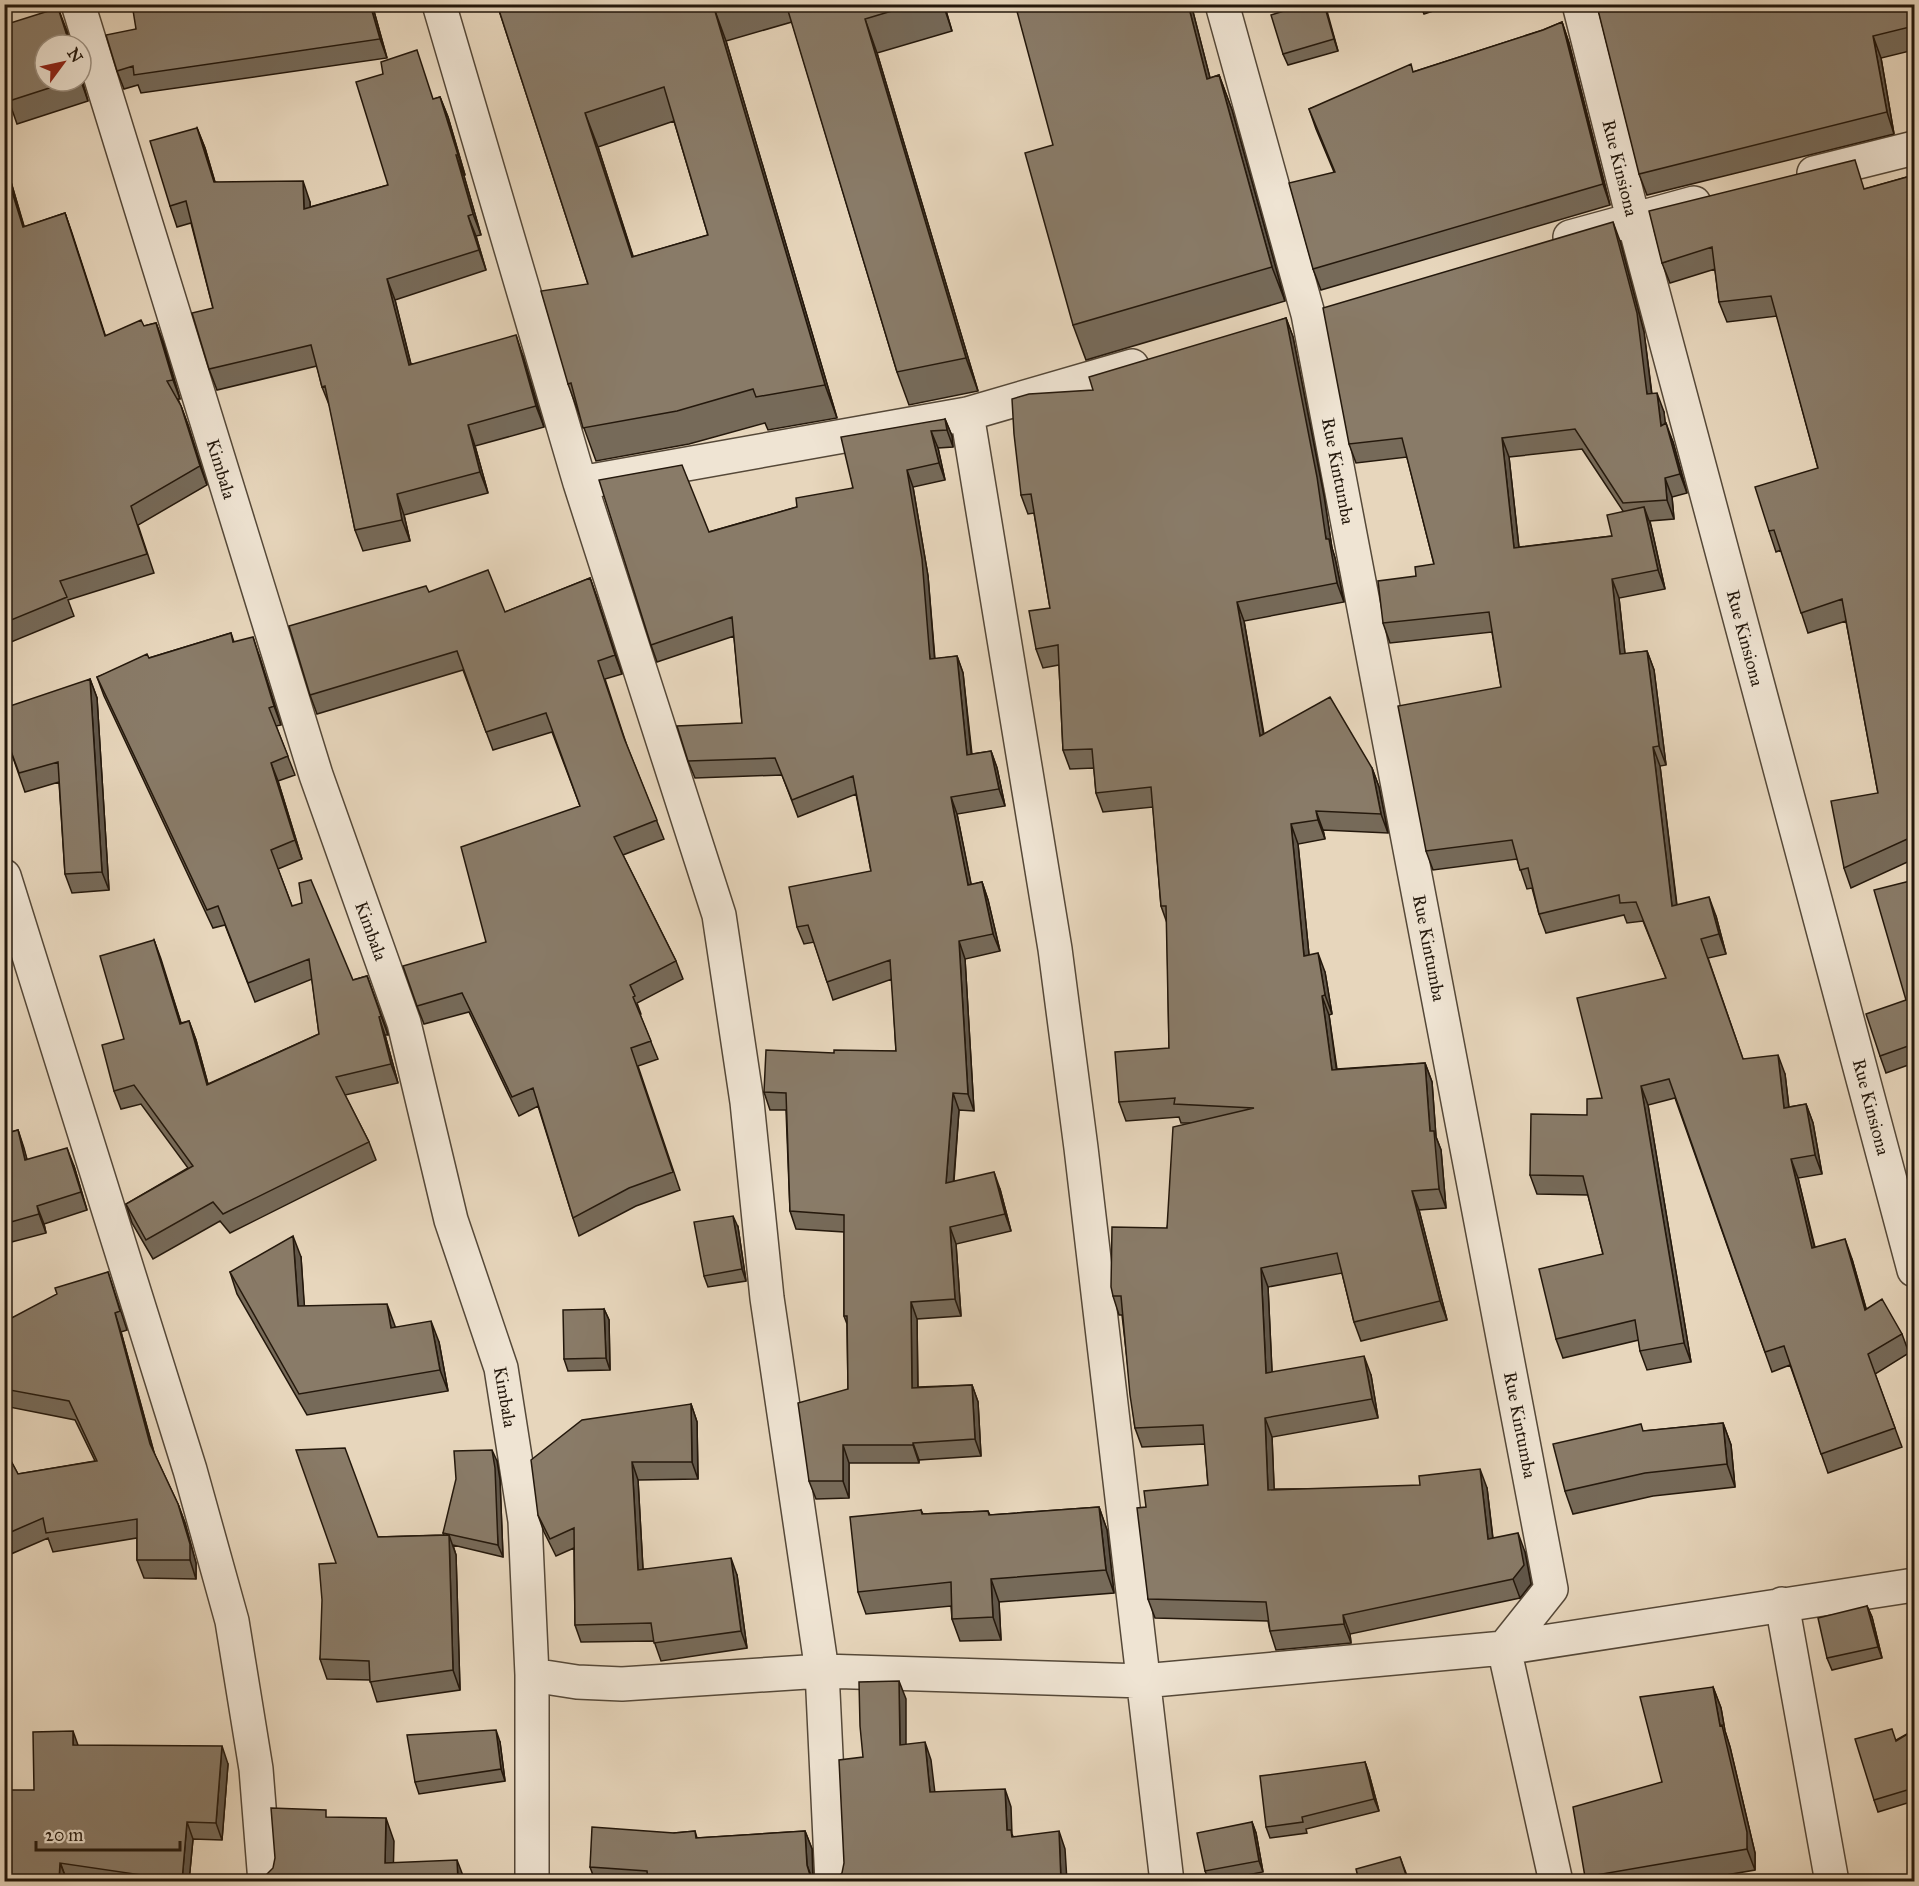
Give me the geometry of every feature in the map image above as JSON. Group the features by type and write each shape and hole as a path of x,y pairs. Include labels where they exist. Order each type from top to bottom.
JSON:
{"street":[{"name":"Kimbala","path":"78,4 316,775 404,1023 451,1220 501,1368 525,1521 531,1675 532,1881"},
{"path":"439,4 580,483 719,915 747,1102 767,1299 822,1671 832,1881"},
{"name":"Rue Kintumba","path":"1222,4 1297,317 1551,1589 1504,1648"},
{"name":"Rue Kinsiona","path":"1579,4 1633,218 1914,1270"},
{"path":"1791,179 1914,148"},
{"path":"1543,244 1633,218 1723,196"},
{"path":"1297,317 1341,304"},
{"path":"580,483 967,414 1160,357"},
{"path":"967,414 1055,949 1167,1881"},
{"path":"4,876 190,1470 232,1621 256,1769 265,1881"},
{"path":"531,1675 577,1682 622,1684 822,1671 1143,1681 1504,1648 1914,1585"},
{"path":"1782,1604 1832,1881"},
{"path":"1504,1648 1556,1881"}],"building":[{"path":"132,4 370,4 380,39 134,75 133,66 117,71 106,35 136,29"},
{"path":"497,4 726,4 714,8 825,385 756,397 753,389 677,411 583,428 541,291 588,284","holes":["664,87 708,235 632,257 585,113"]},
{"path":"786,4 915,4 865,19 966,358 897,372"},
{"path":"1015,4 1188,4 1207,79 1219,75 1272,267 1073,325 1025,153 1053,145"},
{"path":"1306,4 1324,4 1334,39 1283,54 1271,15"},
{"path":"1601,4 1914,4 1914,26 1873,36 1887,112 1639,174 1597,6"},
{"path":"58,8 66,33 33,33 34,93 9,101 4,87 4,25"},
{"path":"1562,22 1603,184 1313,269 1289,183 1335,172 1309,109 1411,64 1413,72"},
{"path":"417,50 433,99 440,97 458,155 456,155 473,214 468,216 479,250 387,279 409,365 516,335 536,406 468,425 480,472 397,494 402,520 355,530 325,386 322,387 311,345 209,369 192,313 213,308 186,201 170,206 150,141 197,128 214,182 303,181 304,209 388,185 356,82 383,74 381,62"},
{"path":"1855,160 1864,189 1914,175 1914,650 1911,651 1914,671 1914,836 1844,868 1831,801 1878,793 1842,599 1801,613 1774,530 1769,531 1755,487 1818,468 1771,296 1719,302 1712,247 1662,263 1649,211"},
{"path":"4,166 23,227 65,213 105,336 141,320 144,326 156,323 173,380 167,381 181,406 200,466 131,506 147,554 60,581 67,597 4,623"},
{"path":"1613,222 1637,313 1647,394 1657,393 1661,426 1666,423 1680,474 1665,478 1667,500 1623,503 1575,429 1502,438 1514,548 1612,536 1607,515 1644,507 1658,570 1612,579 1620,654 1647,651 1659,746 1653,747 1672,906 1709,897 1719,934 1701,939 1743,1059 1778,1055 1784,1108 1806,1104 1815,1155 1791,1159 1812,1248 1845,1239 1865,1310 1882,1299 1902,1334 1868,1354 1895,1428 1821,1454 1784,1346 1765,1352 1669,1079 1641,1086 1684,1343 1640,1351 1635,1320 1556,1339 1539,1269 1603,1254 1583,1176 1530,1175 1531,1114 1587,1115 1587,1099 1602,1098 1577,998 1666,978 1636,902 1620,903 1619,895 1539,914 1528,868 1520,870 1512,840 1426,851 1398,706 1501,687 1489,612 1383,623 1378,581 1416,576 1415,567 1434,564 1402,438 1349,444 1323,308"},
{"path":"1286,318 1317,477 1326,539 1329,539 1337,583 1237,602 1260,736 1330,697 1372,768 1381,814 1316,811 1318,820 1291,824 1304,956 1318,953 1325,995 1322,996 1332,1070 1425,1063 1430,1131 1434,1131 1439,1189 1412,1191 1440,1301 1354,1322 1337,1253 1261,1268 1266,1373 1364,1356 1372,1399 1265,1418 1268,1490 1420,1485 1419,1476 1480,1469 1488,1539 1518,1533 1524,1565 1513,1579 1343,1615 1344,1624 1270,1631 1266,1602 1148,1599 1137,1508 1146,1507 1144,1491 1208,1485 1203,1425 1135,1428 1121,1296 1113,1296 1111,1287 1112,1227 1167,1228 1173,1127 1254,1108 1174,1104 1175,1098 1119,1102 1115,1052 1169,1048 1166,906 1161,906 1151,787 1096,793 1092,749 1063,750 1058,645 1036,649 1029,611 1050,608 1031,494 1021,495 1012,399 1029,394 1093,390 1089,377"},
{"path":"945,419 947,430 931,431 939,463 907,470 922,559 930,659 957,656 967,755 991,751 999,789 951,797 968,885 982,882 993,934 959,941 968,1094 953,1093 946,1183 994,1172 1005,1214 950,1227 955,1299 911,1302 912,1388 972,1385 975,1439 913,1443 913,1445 843,1445 843,1481 809,1481 798,1403 848,1389 847,1316 844,1316 844,1215 790,1211 786,1093 764,1092 766,1050 834,1053 834,1050 896,1051 890,960 827,982 808,925 797,927 789,887 871,871 853,776 792,800 775,758 688,761 677,726 742,723 732,617 651,645 599,480 682,465 709,532 797,507 796,498 853,488 841,437"},
{"path":"488,570 505,612 590,578 615,655 598,661 624,738 657,820 614,837 676,961 630,985 651,1041 631,1048 673,1172 629,1188 573,1218 533,1088 512,1097 462,993 417,1006 403,966 486,942 461,847 580,806 546,713 486,732 457,651 310,695 289,626 426,586 429,592"},
{"path":"231,633 233,642 253,637 274,706 269,708 288,756 271,763 295,840 271,850 292,906 302,903 299,883 311,880 353,980 367,976 381,1016 379,1017 391,1064 336,1077 369,1142 223,1214 213,1202 146,1240 126,1204 193,1166 134,1085 114,1091 102,1045 124,1039 100,956 154,940 180,1024 189,1021 207,1085 319,1034 309,959 248,983 218,906 207,910 97,677 147,654 149,658"},
{"path":"90,679 102,872 65,874 58,762 19,773 4,732 4,708"},
{"path":"1914,880 1914,1044 1880,1056 1866,1014 1906,1000 1874,890"},
{"path":"18,1130 25,1160 67,1148 81,1192 37,1206 39,1214 4,1224 4,1134"},
{"path":"733,1216 742,1269 704,1276 694,1222"},
{"path":"293,1236 298,1306 387,1304 391,1328 431,1321 440,1370 299,1394 230,1272"},
{"path":"108,1272 120,1311 115,1313 150,1444 178,1504 190,1544 190,1560 137,1560 137,1519 46,1533 43,1518 4,1535 4,1448 18,1474 97,1461 69,1401 4,1389 4,1322 57,1294 55,1288"},
{"path":"604,1309 606,1358 564,1359 563,1310"},
{"path":"691,1404 692,1462 632,1462 638,1570 731,1558 741,1631 654,1643 651,1623 575,1625 574,1528 550,1539 538,1515 531,1460 582,1420"},
{"path":"1723,1423 1727,1464 1645,1473 1565,1491 1553,1444 1641,1424 1643,1431"},
{"path":"345,1448 378,1537 449,1535 453,1670 370,1682 369,1661 320,1659 322,1600 319,1564 336,1563 296,1450"},
{"path":"492,1450 495,1468 498,1545 443,1533 456,1479 454,1451"},
{"path":"1099,1507 1106,1570 991,1579 993,1617 952,1619 951,1582 858,1592 850,1517 921,1510 922,1514 988,1511 989,1515"},
{"path":"1867,1606 1878,1647 1827,1658 1818,1618"},
{"path":"899,1681 900,1745 925,1742 930,1792 1005,1789 1007,1830 1011,1830 1012,1837 1059,1831 1061,1881 830,1881 835,1880 842,1873 844,1863 839,1760 863,1757 859,1682"},
{"path":"1713,1687 1720,1726 1722,1725 1747,1832 1747,1849 1585,1877 1573,1807 1662,1782 1640,1697"},
{"path":"1892,1729 1896,1741 1914,1730 1914,1788 1874,1800 1855,1739"},
{"path":"496,1730 501,1769 415,1782 407,1735"},
{"path":"73,1731 73,1745 222,1746 216,1823 187,1822 182,1881 60,1863 59,1881 4,1881 4,1790 34,1790 33,1732"},
{"path":"1365,1762 1374,1799 1302,1817 1303,1822 1266,1827 1260,1776"},
{"path":"271,1808 326,1810 326,1817 386,1818 385,1863 457,1860 458,1881 266,1881 266,1875 273,1868 275,1858"},
{"path":"1252,1822 1259,1861 1205,1871 1197,1833"},
{"path":"592,1827 674,1833 695,1831 696,1838 805,1831 807,1865 810,1875 817,1881 648,1881 647,1871 590,1867"},
{"path":"1400,1857 1408,1881 1359,1881 1356,1869"},
{"path":"1798,1875 1800,1881 1780,1881"}]}
